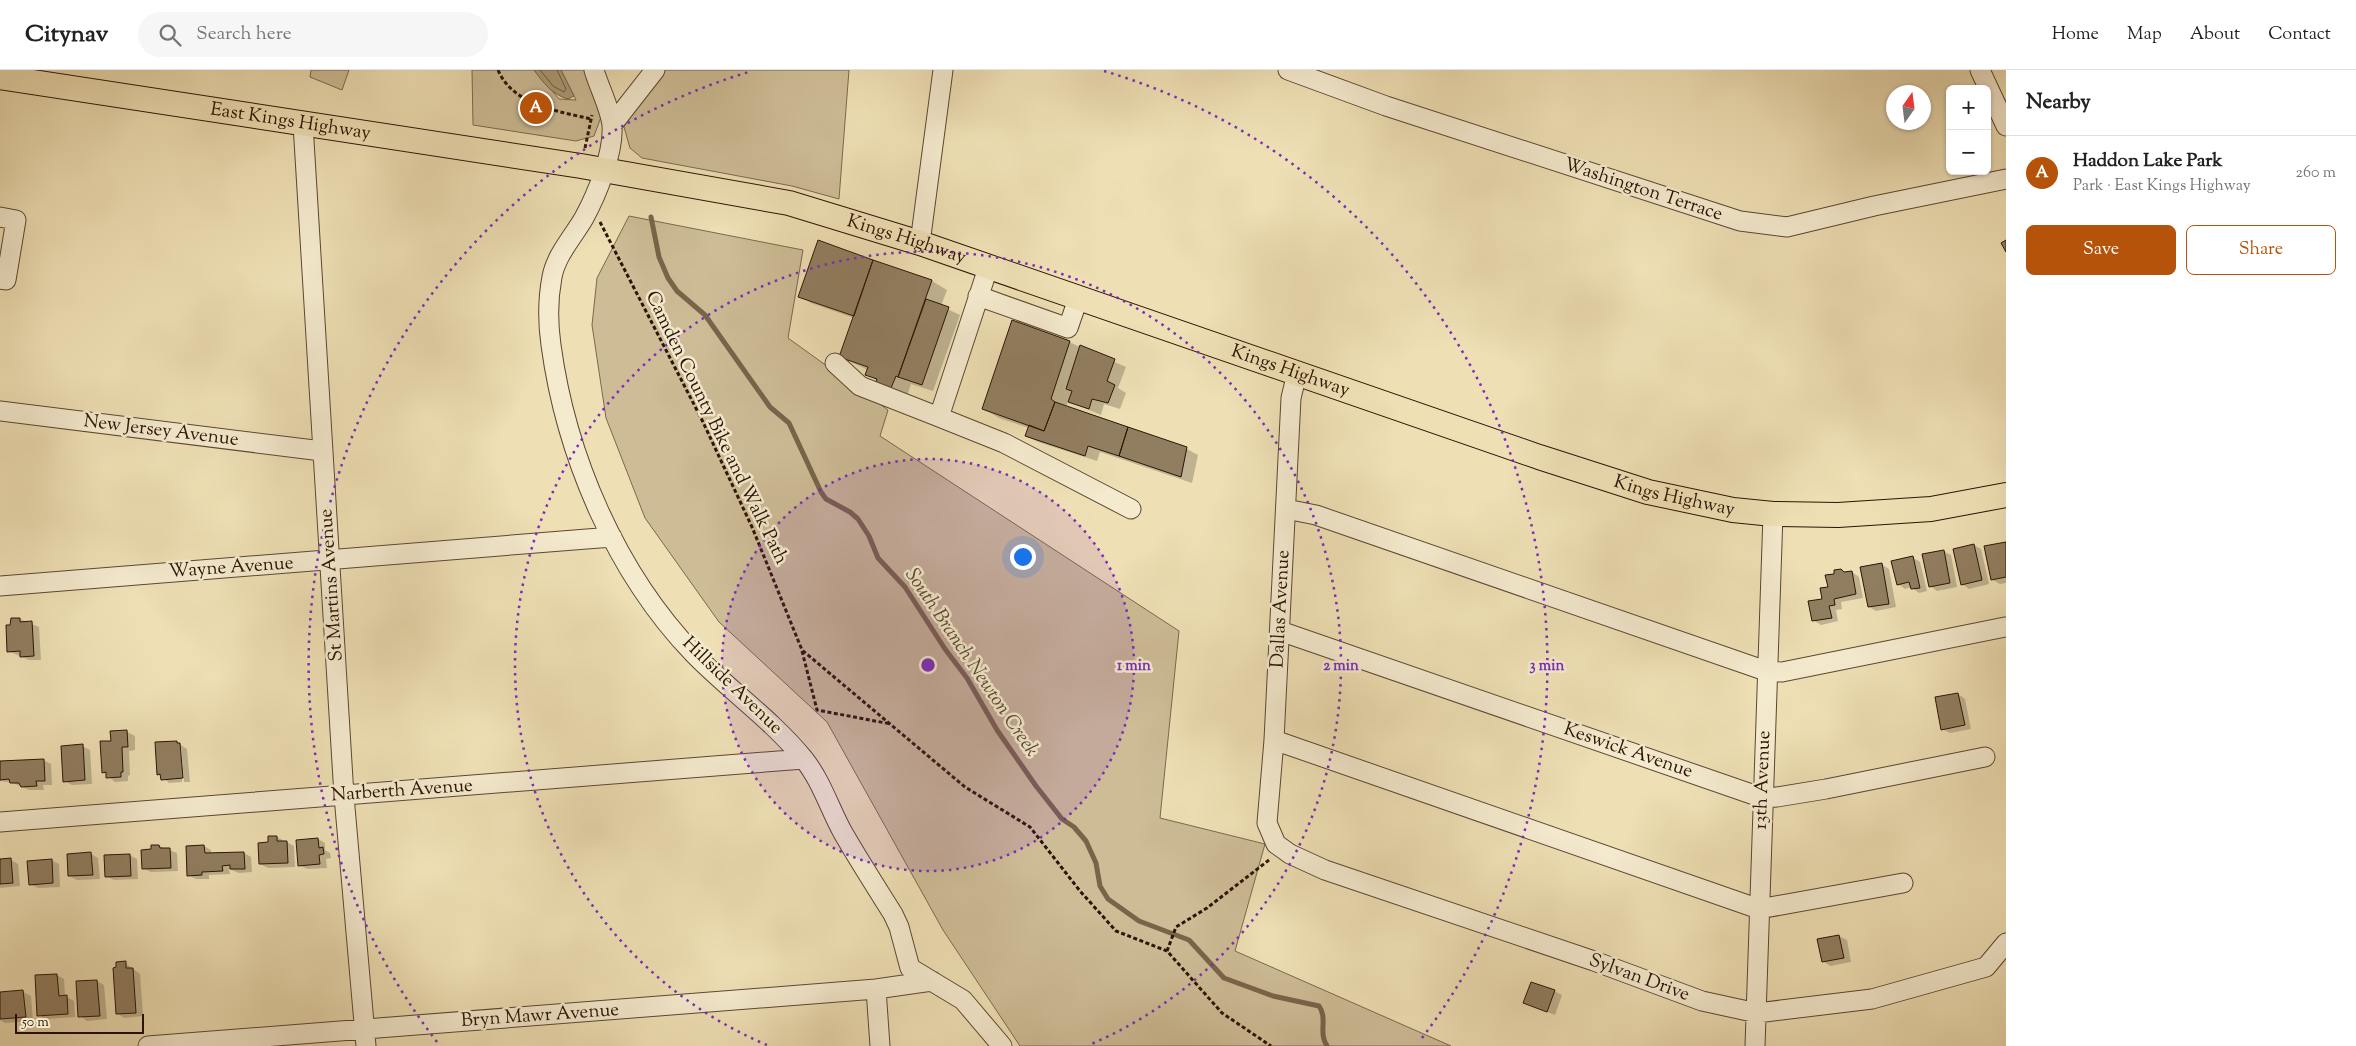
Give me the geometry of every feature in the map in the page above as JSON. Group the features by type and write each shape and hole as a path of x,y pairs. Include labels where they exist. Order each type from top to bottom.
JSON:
{"main road":[{"name":"East Kings Highway","path":"0,76 42,77 303,124 592,169"},
{"name":"Kings Highway","path":"592,169 789,203 920,243 1538,457 1648,492 1733,510 1773,514 1838,515 1931,509 2006,495"}],"street":[{"path":"594,70 612,124"},
{"path":"612,124 656,70"},
{"path":"920,243 943,70"},
{"name":"Washington Terrace","path":"1288,70 1386,106 1740,222 1787,227 1874,206 2006,179"},
{"path":"1980,70 2006,126"},
{"name":"St Martins Avenue","path":"303,124 344,796 365,1038"},
{"name":"Hillside Avenue","path":"612,124 610,152 592,169 590,203 584,218 565,246 552,276 550,309 551,343 560,398 580,465 612,537 640,583 694,654 770,723 804,759 815,776 842,830 893,914 899,927 910,968 962,1000 1002,1046"},
{"path":"0,217 16,220 6,280 0,279"},
{"path":"939,417 988,268"},
{"path":"978,296 1068,328 1078,299"},
{"path":"835,363 860,386 1004,443 1130,509"},
{"name":"Dallas Avenue","path":"1280,846 1268,823 1280,631 1291,398 1297,373"},
{"name":"New Jersey Avenue","path":"0,411 322,451"},
{"path":"1286,509 1316,515 1766,671 1782,672 2005,627"},
{"name":"13th Avenue","path":"1755,1046 1766,671 1773,514"},
{"name":"Wayne Avenue","path":"0,586 612,537"},
{"name":"Keswick Avenue","path":"1280,631 1763,798 1826,789 1985,757"},
{"path":"1274,740 1759,909 1903,883"},
{"name":"Narberth Avenue","path":"0,822 804,759"},
{"name":"Sylvan Drive","path":"1280,846 1290,854 1325,870 1594,961 1702,1001 1757,1013 1872,999 1986,967 2006,943"},
{"name":"Bryn Mawr Avenue","path":"148,1046 365,1038 876,990 932,981"},
{"path":"876,990 880,1046"}],"path":[{"path":"498,70 504,82 524,98 546,108 591,119"},
{"path":"592,111 592,169"},
{"name":"Camden County Bike and Walk Path","path":"590,203 706,429 752,527 802,650 965,787 1030,827 1080,891 1116,931 1167,951 1222,1013 1272,1046"},
{"path":"802,650 817,710 893,725"},
{"path":"1167,951 1176,927 1207,908 1280,846"}],"shaded area":[{"path":"311,70 349,70 342,90 310,77"},
{"path":"472,70 534,70 559,99 576,100 561,70 589,70 601,117 594,136 576,141 473,125"},
{"path":"663,70 849,70 839,199 792,186 642,158 630,148 624,127 649,87"},
{"path":"629,216 803,250 788,338 888,410 880,436 1179,631 1160,818 1265,844 1235,951 1451,1046 1020,1046 943,930 827,722 719,622 645,518 606,418 592,325 597,278"}],"water":[{"path":"534,70 561,70 574,96 568,99 557,94 548,88"}],"building":[{"path":"818,240 873,260 854,316 798,297"},
{"path":"2006,240 2006,252 2001,243"},
{"path":"873,260 932,280 898,377 896,376 891,388 876,382 877,379 865,375 868,367 839,357"},
{"path":"926,299 949,307 922,385 898,377"},
{"path":"1012,320 1070,341 1051,399 1055,402 1044,431 982,409"},
{"path":"1080,345 1115,359 1107,381 1115,385 1108,403 1092,399 1089,409 1068,402 1072,391 1066,389"},
{"path":"1055,402 1128,427 1119,456 1088,446 1085,456 1025,436 1029,425 1044,431"},
{"path":"1128,427 1187,447 1181,477 1119,456"},
{"path":"2006,542 2006,577 1991,580 1984,546"},
{"path":"1974,544 1982,580 1961,585 1953,549"},
{"path":"1944,550 1950,583 1929,587 1922,554"},
{"path":"1913,556 1920,588 1911,589 1909,582 1897,585 1891,561"},
{"path":"1882,563 1889,604 1868,607 1860,567"},
{"path":"1841,569 1844,572 1852,571 1856,594 1834,599 1835,605 1829,606 1832,618 1812,621 1808,601 1822,599 1820,588 1828,587 1825,575 1834,574 1834,570"},
{"path":"11,618 20,618 20,622 32,621 34,656 20,657 20,651 7,652 6,625 10,625"},
{"path":"1958,693 1965,725 1941,730 1935,697"},
{"path":"127,730 128,747 122,747 123,772 121,772 121,777 106,778 106,772 102,773 100,741 111,741 110,731"},
{"path":"177,741 177,743 180,743 183,778 161,780 160,774 157,775 155,742"},
{"path":"83,744 85,780 63,782 61,746"},
{"path":"44,759 45,781 36,781 37,786 21,787 19,783 10,783 9,779 0,780 0,761"},
{"path":"268,836 277,836 277,841 287,841 288,863 259,864 258,843 268,842"},
{"path":"318,838 319,848 323,847 324,854 319,855 320,864 298,866 296,840"},
{"path":"151,845 159,845 160,848 170,848 171,868 142,869 141,850 151,849"},
{"path":"204,845 205,853 244,852 245,869 230,869 230,865 222,866 223,871 202,872 202,875 187,876 186,846"},
{"path":"91,852 93,875 68,876 67,854"},
{"path":"130,854 131,876 105,877 104,855"},
{"path":"11,858 13,883 0,884 0,859"},
{"path":"52,859 53,883 29,885 27,861"},
{"path":"1839,935 1844,958 1822,962 1817,939"},
{"path":"126,961 126,968 133,968 136,1013 116,1014 113,968 116,967 116,962"},
{"path":"57,974 59,996 67,995 68,1014 37,1016 35,975"},
{"path":"97,980 100,1016 78,1017 76,981"},
{"path":"1531,982 1555,990 1547,1012 1523,1003"},
{"path":"23,990 26,1017 0,1019 0,992"}],"waterway":[{"name":"South Branch Newton Creek","path":"651,217 659,257 668,278 677,291 705,315 770,407 789,423 826,499 850,512 858,519 869,536 878,558 905,587 945,649 967,678 997,730 1036,786 1062,819 1074,827 1086,841 1096,863 1100,886 1108,899 1139,921 1189,940 1224,978 1273,996 1319,1006 1323,1015 1323,1036 1327,1046"}],"place":[{"name":"Haddon Lake Park","path":"536,108"}]}
